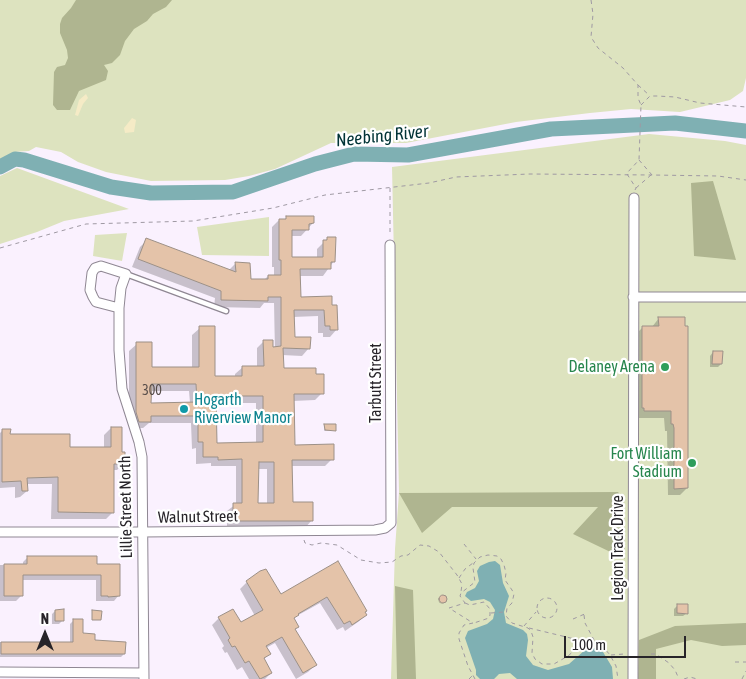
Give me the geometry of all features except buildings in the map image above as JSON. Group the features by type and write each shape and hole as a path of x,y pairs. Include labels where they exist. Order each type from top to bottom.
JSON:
{"street":[{"name":"Legion Track Drive","path":"633,679 634,198"},
{"name":"Tarbutt Street","path":"390,245 391,521"},
{"path":"119,308 96,302 92,297 90,290 92,273 95,268 101,266 126,274"},
{"name":"Lillie Street North","path":"126,274 121,288 119,308 119,350 122,389 142,457 144,676"},
{"path":"633,297 746,297"},
{"name":"Walnut Street","path":"0,532 376,530 385,528 391,521"},
{"path":"0,672 144,676"}],"lane":[{"path":"126,274 226,312"}],"path":[{"path":"591,0 593,14 592,37 598,48 623,68 650,96"},
{"path":"627,174 639,160 641,105 638,98 638,85"},
{"path":"641,105 650,96 675,97 700,103 746,107"},
{"path":"639,160 652,174"},
{"path":"0,248 86,224 193,221 273,208 326,195 429,183 456,177 530,174 652,174 718,176 746,180"},
{"path":"627,174 636,188"},
{"path":"634,198 636,188 652,174"},
{"path":"390,187 390,245"},
{"path":"304,530 305,543 312,545 330,543 361,560 369,562 392,562 401,556 408,555 420,545 430,546 439,552 459,579 462,584 460,599 465,603"},
{"path":"464,544 477,560"},
{"path":"459,579 465,569 480,557 488,555 497,556 501,559 506,573 505,580 514,594 512,603 505,612"},
{"path":"461,593 475,582 474,563"},
{"path":"524,626 537,610 540,602 545,598 554,601 558,607 556,613 551,618 544,618 537,610"},
{"path":"473,623 449,608 465,603 484,602 488,606 490,612 488,618 473,623 464,626 459,633 459,639 468,666 475,679"},
{"path":"490,612 505,612"},
{"path":"505,612 512,623 585,641 599,642 616,666 618,679"},
{"path":"572,618 587,613"},
{"path":"584,615 584,623 594,641"},
{"path":"528,628 532,634 533,656 542,664 554,664 564,659 585,641"},
{"path":"610,655 633,653"},
{"path":"651,654 656,654 669,663 679,679"},
{"path":"735,662 746,662"},
{"path":"742,679 746,671"},
{"path":"469,679 473,675"},
{"path":"684,679 690,677 697,679"}],"shaded area":[{"path":"0,0 746,0 746,78 743,91 730,100 680,112 631,109 516,122 406,143 331,143 275,169 225,180 151,181 106,172 78,162 61,152 36,147 29,151 14,152 15,159 0,167"},
{"path":"76,0 172,0 166,7 153,14 147,21 134,29 125,41 120,55 112,63 104,65 108,71 106,80 79,91 70,110 57,110 53,105 54,72 57,67 65,65 68,58 60,33 60,24 62,18"},
{"path":"649,134 725,141 746,145 746,679 391,679 395,549 399,492 392,167"},
{"path":"17,168 129,209 64,221 0,244 0,176"},
{"path":"713,181 736,260 694,256 691,183"},
{"path":"269,217 269,256 202,255 197,227"},
{"path":"127,233 122,261 93,256 95,235"},
{"path":"618,492 624,500 625,559 573,534 598,507 452,507 422,533 399,493"},
{"path":"495,561 500,565 503,583 509,596 504,612 506,623 523,630 527,634 526,656 533,665 548,670 569,664 585,650 592,647 603,652 612,667 613,679 517,679 510,673 499,674 494,679 480,679 476,675 465,638 468,631 487,624 493,619 495,610 490,602 484,599 471,601 465,596 467,592 475,588 479,581 477,571 480,566"},
{"path":"395,586 413,590 416,679 397,679"},
{"path":"746,623 746,645 722,646 691,640 656,649 656,679 638,679 639,640 675,626"}],"sand":[{"path":"86,94 88,98 78,116 75,115 79,100"},
{"path":"132,118 136,120 134,132 125,133 124,128"}],"waterway":[{"name":"Neebing River","path":"0,167 15,159 24,160 111,187 151,193 233,192 315,164 354,154 408,155 551,129 675,123 746,131"}],"place":[{"name":"Delaney Arena","path":"665,367"},
{"name":"Hogarth Riverview Manor","path":"184,409"},
{"name":"Fort William Stadium","path":"692,463"}]}
